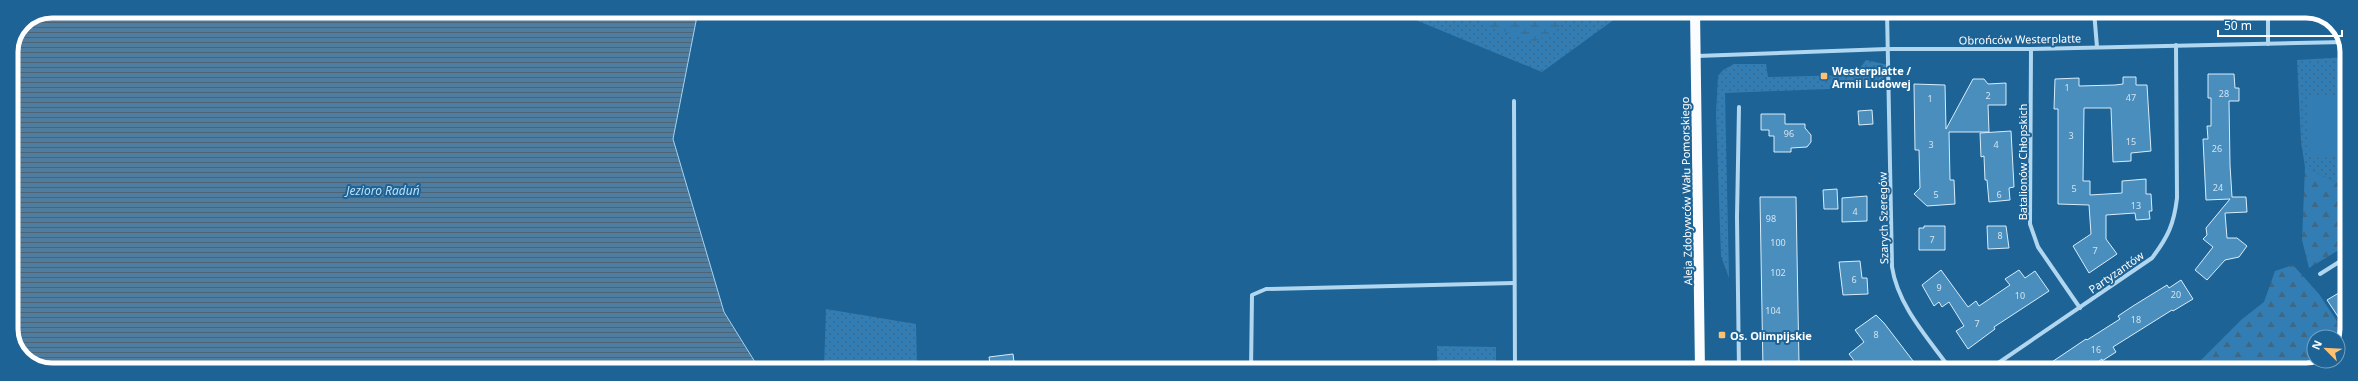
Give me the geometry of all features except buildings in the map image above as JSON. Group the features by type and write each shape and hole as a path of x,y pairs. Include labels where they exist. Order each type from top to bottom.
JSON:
{"main road":[{"name":"Aleja Zdobywców Wału Pomorskiego","path":"1695,18 1700,363"}],"street":[{"name":"Szarych Szeregów","path":"1887,18 1892,266 1895,284 1904,304 1946,363"},
{"path":"2095,18 2097,47"},
{"path":"2268,18 2268,44"},
{"name":"Obrońców Westerplatte","path":"1696,56 1887,49 2031,49 2338,42"},
{"name":"Partyzantów","path":"1998,363 2152,258 2168,237 2175,218 2177,198 2176,45"},
{"name":"Batalionów Chłopskich","path":"2031,49 2030,224 2038,247 2080,308"},
{"path":"1514,101 1515,363"},
{"path":"1739,107 1737,216 1739,363"},
{"path":"2320,274 2340,261"},
{"path":"1251,363 1252,295 1266,289 1514,283"}],"green space":[{"path":"1411,18 1616,18 1542,72"},
{"path":"1472,18 1570,18 1557,29 1534,42 1483,24"},
{"path":"2340,57 2340,184 2305,167 2301,142 2297,60"},
{"path":"1866,60 1888,65 1880,87 1725,93 1729,278 1721,256 1716,114 1718,76 1723,70 1734,64 1766,64 1768,77 1855,75"},
{"path":"2340,95 2340,157 2310,158 2308,96"},
{"path":"2305,167 2340,184 2340,249 2309,268 2302,240"},
{"path":"2293,265 2319,294 2340,326 2340,329 2306,329 2306,363 2198,363 2241,320 2264,302 2275,271"},
{"path":"826,309 916,324 917,363 824,363"},
{"path":"1437,346 1496,347 1496,363 1437,363"}],"water":[{"name":"Jezioro Raduń","path":"52,18 697,18 673,139 724,312 755,362 48,363 41,361 31,356 24,348 18,331 18,52 21,39 28,28 33,24"}],"place":[{"name":"Westerplatte / Armii Ludowej","path":"1824,76"},
{"name":"Os. Olimpijskie","path":"1722,335"}]}
